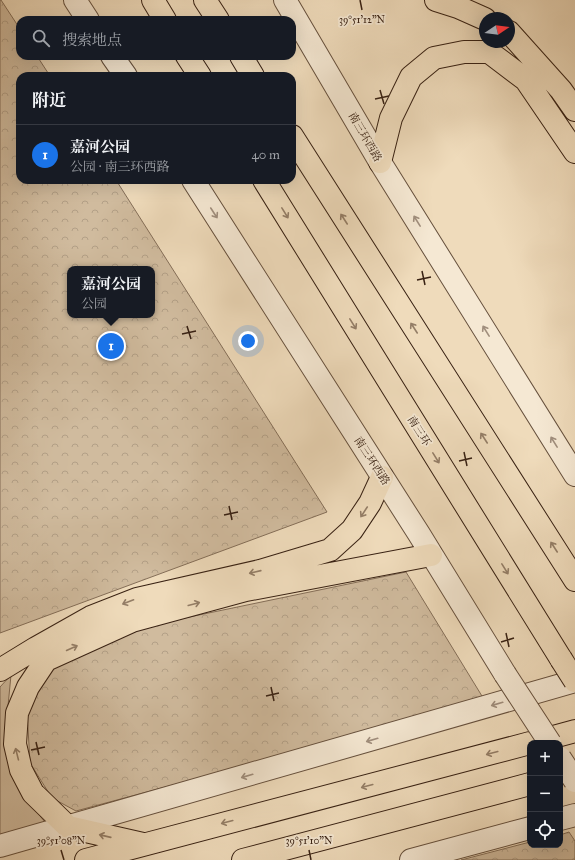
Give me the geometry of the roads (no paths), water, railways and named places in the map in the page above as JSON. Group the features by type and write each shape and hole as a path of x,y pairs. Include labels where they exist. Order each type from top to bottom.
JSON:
{"main road":[{"path":"153,0 163,16"},
{"path":"205,0 215,16"},
{"path":"436,0 458,7 479,16"},
{"path":"515,39 561,90 575,110"},
{"path":"380,162 391,118 411,77 434,58 464,52 489,52 526,80 575,152"},
{"path":"190,60 197,72"},
{"path":"243,60 251,72"},
{"path":"296,142 575,580"},
{"name":"南三环","path":"266,184 575,681"},
{"path":"0,670 91,617 137,599 260,571 330,550 352,530 370,503 382,477"},
{"path":"143,844 68,827 32,794 21,770 15,744 17,713 28,687 46,660 132,621 246,590 431,555"},
{"path":"541,740 575,731"},
{"path":"86,860 527,744"},
{"path":"563,775 575,772"},
{"path":"244,860 527,785"}],"street":[{"path":"75,0 85,16"},
{"name":"南三环西路","path":"286,0 295,16"},
{"name":"南三环西路","path":"296,17 380,162 575,475"},
{"path":"115,60 123,72"},
{"name":"南三环西路","path":"196,184 548,740"},
{"path":"0,846 575,681"},
{"path":"563,763 575,781"},
{"path":"563,818 575,815"},
{"path":"411,860 527,829"}],"place":[{"name":"嘉河公园","path":"111,346"}]}
